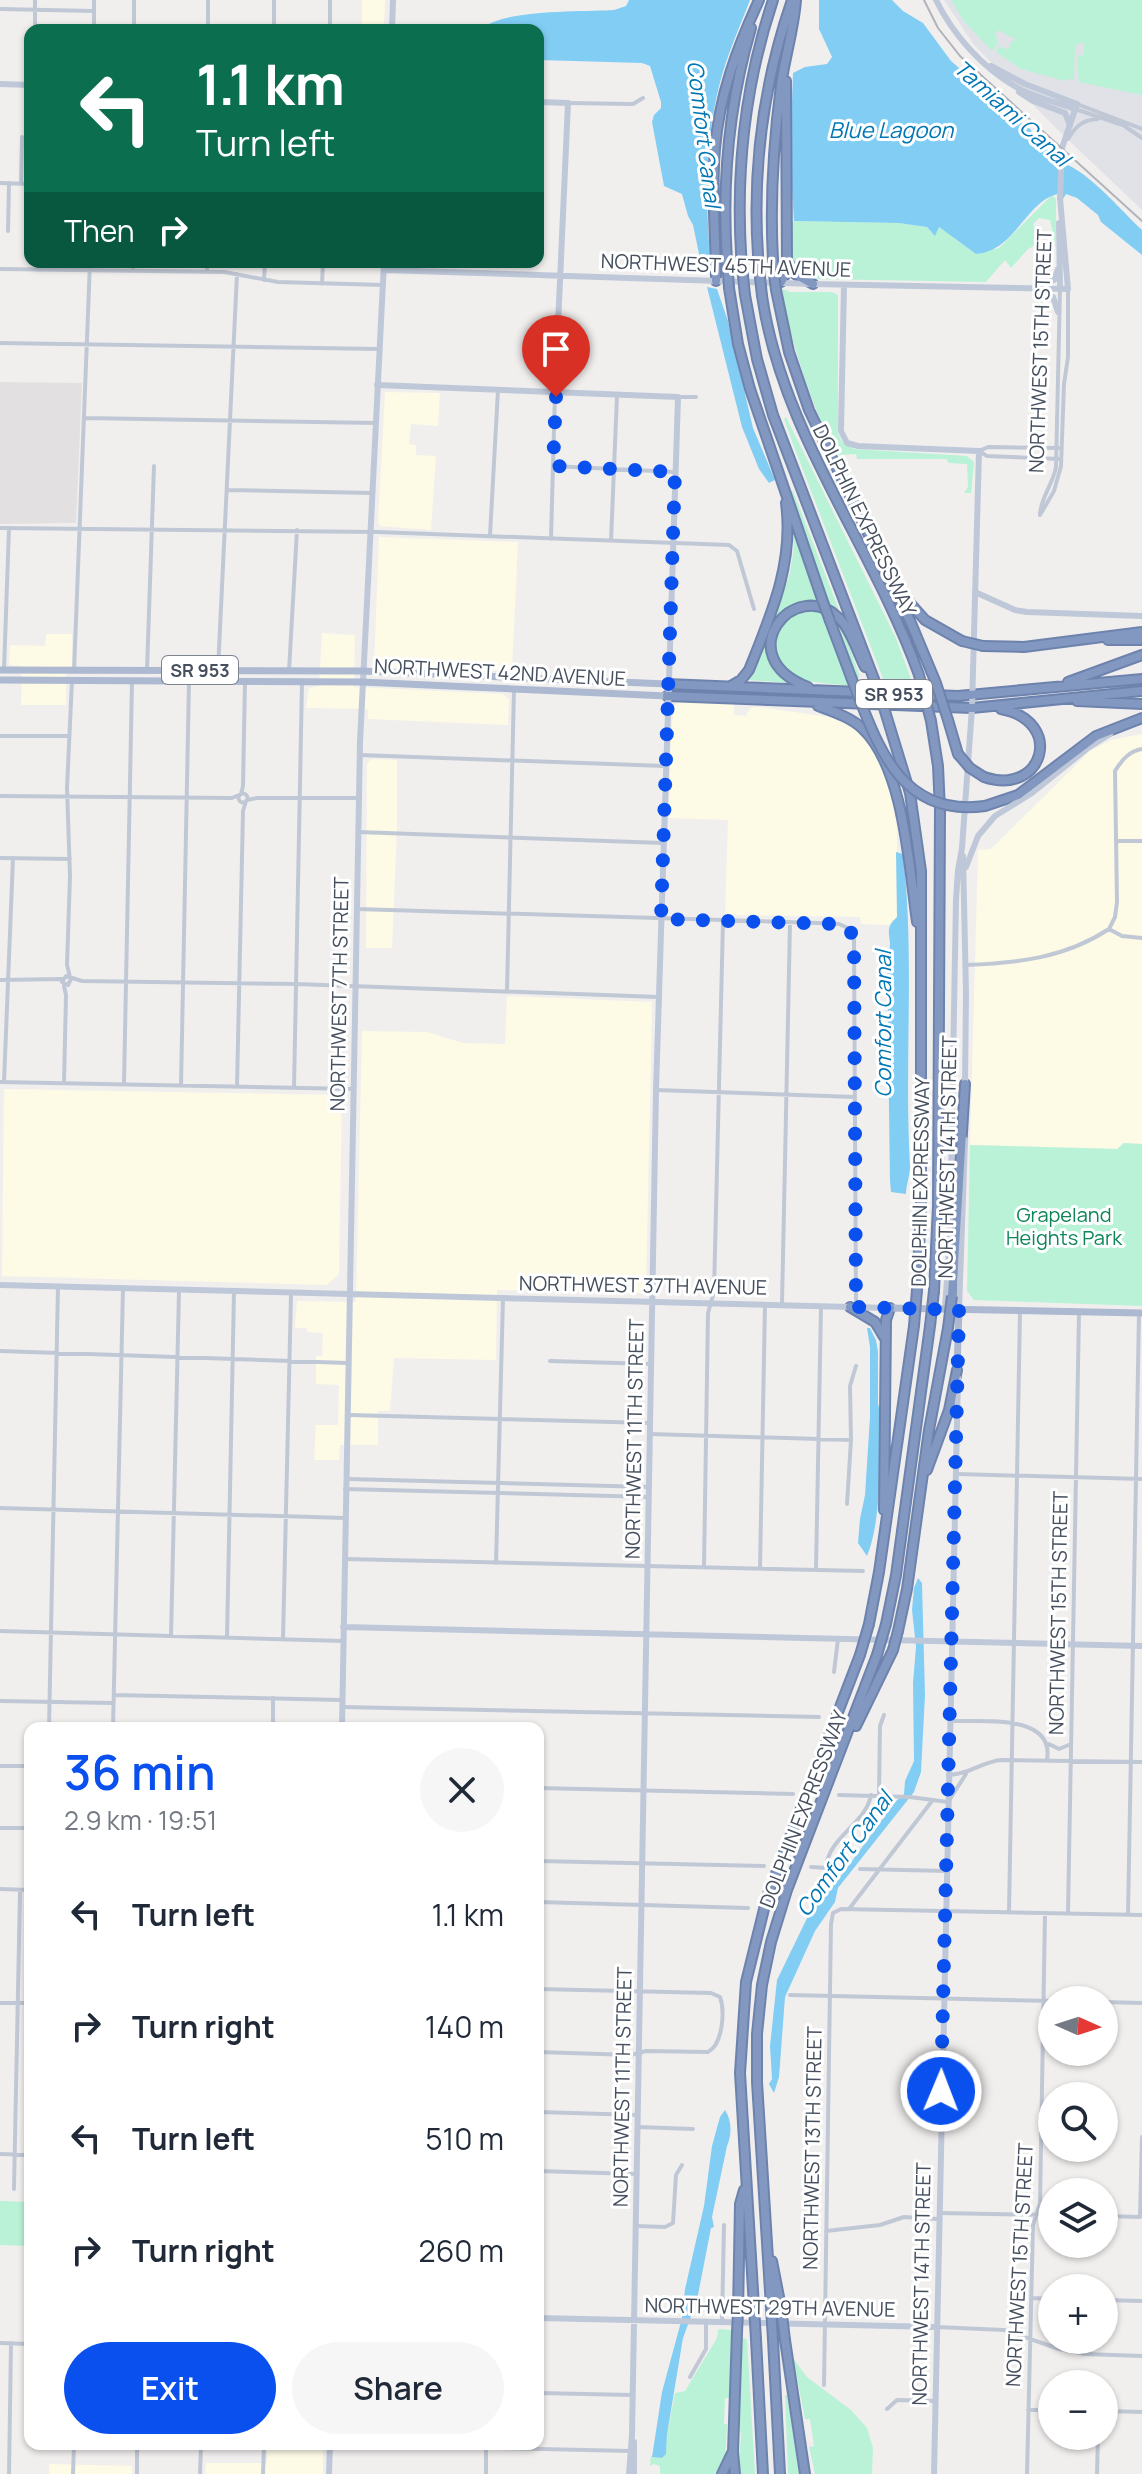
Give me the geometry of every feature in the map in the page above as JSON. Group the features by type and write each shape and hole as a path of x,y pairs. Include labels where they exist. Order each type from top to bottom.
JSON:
{"highway":[{"path":"759,0 743,58 728,148 725,199 729,288 746,377 822,599 881,752 902,780 920,794 964,807 985,806 1018,795 1096,736 1142,719"},
{"path":"716,281 714,177 717,127 730,73 759,0"},
{"name":"DOLPHIN EXPRESSWAY","path":"763,2474 740,2054 742,2009 751,1954 770,1887 860,1655 869,1624 884,1543 914,1326 921,1217 921,871 917,830 906,777 884,708 776,423 757,359 745,295 739,190 744,130 757,57 773,0"},
{"path":"794,0 773,173 774,274 789,352 809,410 888,573 936,683 958,754 967,766 984,777 1002,781 1022,777 1034,766 1040,750 1038,733 1027,719 1013,711 988,707"},
{"name":"DOLPHIN EXPRESSWAY","path":"780,2474 773,2340 776,2307 766,2225 756,2068 761,1995 781,1907 886,1624 896,1575 930,1326 938,1206 940,796 931,721 919,675 901,628 792,406 771,343 762,296 756,209 760,132 773,60 794,0"},
{"path":"778,286 785,276 787,260 785,56"},
{"path":"787,260 795,274 813,284"},
{"path":"726,687 738,683 747,672 783,578 788,537 784,489"},
{"path":"888,573 919,614 938,629 962,641 983,646 1024,647 1142,632"},
{"path":"816,690 783,675 775,664 771,648 773,632 781,619 793,610 808,606 827,609 841,620 875,687"},
{"path":"1083,640 1142,640"},
{"path":"1043,688 1080,679 1142,655"},
{"name":"NORTHWEST 42ND AVENUE","path":"667,684 972,695 1142,679"},
{"name":"NORTHWEST 42ND AVENUE","path":"667,696 972,708 1142,691"},
{"path":"1061,701 1142,704"},
{"path":"810,702 840,714 862,728 887,767 904,829 921,950"},
{"path":"832,1774 893,1650 898,1631 952,1296 965,1084"},
{"path":"853,1307 875,1322 886,1341"},
{"path":"884,1543 886,1341 890,1308"},
{"path":"924,1478 949,1410 957,1370"},
{"path":"735,2474 733,2452 740,2204 746,2181"},
{"path":"776,2307 785,2340 805,2474"},
{"path":"722,2474 733,2452"},
{"path":"803,2459 811,2474"}],"main road":[{"name":"NORTHWEST 42ND AVENUE","path":"2,670 362,671 667,684"},
{"path":"198,681 212,677 218,670"},
{"path":"245,681 265,671"},
{"path":"496,688 517,677"},
{"path":"514,688 533,678"},
{"name":"NORTHWEST 42ND AVENUE","path":"0,680 362,682 667,696"},
{"name":"NORTHWEST 37TH AVENUE","path":"890,1308 1141,1313"},
{"name":"NORTHWEST 14TH STREET","path":"957,1370 959,1310"}],"street":[{"path":"35,0 35,24"},
{"path":"94,0 94,24"},
{"path":"134,0 134,24"},
{"path":"208,0 208,24"},
{"path":"274,0 274,24"},
{"path":"330,0 330,24"},
{"path":"392,24 393,0"},
{"path":"936,0 958,36 1002,78 1026,96 1065,113 1070,125"},
{"path":"0,9 94,11"},
{"path":"991,66 1025,84 1129,128 1142,138"},
{"path":"1002,78 1025,91 1142,129"},
{"path":"0,84 24,85"},
{"path":"544,102 633,104 643,98"},
{"path":"551,539 568,103"},
{"name":"NORTHWEST 15TH STREET","path":"1060,448 1057,347 1062,152 1076,106"},
{"path":"1062,152 1078,125 1104,119"},
{"path":"0,183 21,184 22,137"},
{"path":"8,231 9,183"},
{"name":"NORTHWEST 15TH STREET","path":"1059,459 1040,506 1040,515 1057,484 1068,347 1068,289 1060,198"},
{"path":"1027,288 1052,281 1059,261"},
{"path":"264,280 265,268"},
{"path":"322,284 323,268"},
{"name":"NORTHWEST 7TH STREET","path":"342,1722 362,671 384,268"},
{"name":"NORTHWEST 45TH AVENUE","path":"423,268 778,286 1068,289"},
{"path":"0,269 207,272 264,280 383,285"},
{"path":"64,1083 70,859 67,797 90,271"},
{"path":"218,670 237,274"},
{"path":"844,285 841,431 847,443 979,451 988,447 1060,448"},
{"path":"1027,288 1051,295 1058,312"},
{"path":"0,343 379,349"},
{"path":"1057,347 1063,350 1068,347"},
{"path":"377,385 696,397"},
{"path":"490,536 498,390"},
{"path":"611,541 617,394"},
{"name":"NORTHWEST 11TH STREET","path":"631,2474 656,1090 678,397"},
{"path":"85,418 376,423"},
{"path":"1031,447 1035,454 1031,458"},
{"path":"979,451 987,456 1059,459"},
{"name":"NORTHWEST 14TH STREET","path":"945,1309 949,1261 956,900 972,708 979,451"},
{"path":"147,670 154,466"},
{"path":"553,466 675,472"},
{"path":"227,490 372,493"},
{"path":"0,528 297,530 734,547 754,609"},
{"path":"2,670 9,528"},
{"path":"289,671 297,530"},
{"path":"975,592 1027,612 1142,616"},
{"path":"124,1084 132,681"},
{"path":"181,1086 189,681"},
{"path":"237,1087 245,681"},
{"path":"294,1088 302,681"},
{"path":"507,991 514,688"},
{"path":"965,870 978,836 995,816 1032,793 1095,743 1142,719"},
{"path":"0,736 69,736"},
{"path":"966,965 1037,960 1068,951 1109,929 1117,902 1115,771 1122,760 1135,750 1142,749"},
{"path":"360,755 664,766"},
{"path":"0,796 359,798"},
{"path":"358,832 663,843"},
{"path":"1117,841 1142,841"},
{"name":"NORTHWEST 14TH STREET","path":"959,1310 965,1155 966,965 962,848"},
{"path":"0,858 70,859"},
{"path":"13,858 2,1082 353,1089"},
{"path":"357,909 790,922 835,924 848,928 854,940 853,1307"},
{"path":"704,1567 708,1313 714,1292 723,921"},
{"path":"782,1304 790,922"},
{"path":"1109,929 1122,936 1142,938"},
{"path":"0,980 296,984 659,997"},
{"path":"656,1090 855,1097"},
{"path":"0,1285 123,1288 113,1722"},
{"path":"49,1722 58,1286"},
{"name":"NORTHWEST 37TH AVENUE","path":"123,1288 890,1308"},
{"path":"171,1636 180,1289"},
{"path":"227,1638 234,1290"},
{"path":"283,1639 291,1292"},
{"path":"496,1563 503,1297"},
{"path":"760,1568 765,1304"},
{"path":"816,1569 821,1306"},
{"path":"1009,1912 1020,1311"},
{"name":"NORTHWEST 15TH STREET","path":"1068,1913 1079,1312"},
{"path":"1128,1915 1141,1313"},
{"path":"0,1351 347,1363"},
{"path":"550,1361 651,1364"},
{"path":"847,1504 850,1386 856,1366"},
{"name":"NORTHWEST 14TH STREET","path":"934,2474 959,1391 957,1370"},
{"path":"347,1415 650,1423"},
{"path":"650,1434 851,1440"},
{"path":"955,1474 1139,1479"},
{"path":"346,1479 649,1487"},
{"path":"384,1480 384,1490"},
{"path":"412,1481 412,1491"},
{"path":"345,1489 649,1497"},
{"path":"0,1508 345,1518"},
{"path":"344,1559 863,1571"},
{"path":"343,1627 1142,1646"},
{"path":"0,1631 343,1641"},
{"path":"834,1672 838,1639"},
{"path":"114,1695 273,1698 645,1714 819,1717"},
{"path":"273,1698 273,1722"},
{"path":"0,1701 113,1703"},
{"path":"879,1795 880,1726 884,1715"},
{"path":"949,1721 1012,1723 1034,1730 1048,1744 1061,1749 1071,1744"},
{"path":"1047,1760 1048,1744"},
{"path":"839,1795 901,1796 948,1802 958,1783 968,1773 989,1762 1142,1762"},
{"path":"0,1766 24,1766"},
{"path":"948,1775 968,1773"},
{"path":"544,1788 793,1794"},
{"path":"826,1868 829,1855 866,1809 871,1795"},
{"path":"849,1909 932,1801"},
{"path":"0,1828 24,1828"},
{"path":"544,1861 764,1866"},
{"path":"811,1867 844,1869"},
{"path":"860,1869 947,1871"},
{"path":"0,1889 24,1890"},
{"path":"14,2189 20,1890"},
{"path":"859,1895 864,1909"},
{"path":"544,1902 748,1908"},
{"path":"849,1909 1142,1915"},
{"name":"NORTHWEST 13TH STREET","path":"824,2385 831,1924 834,1912 849,1909"},
{"name":"NORTHWEST 15TH STREET","path":"1044,1986 1045,1913"},
{"path":"544,1989 711,1993 720,1997 722,2008 719,2034 712,2050 631,2055 544,2052"},
{"path":"790,1995 1038,2001"},
{"path":"1118,2002 1142,2003"},
{"path":"0,2003 24,2003"},
{"name":"NORTHWEST 15TH STREET","path":"1027,2474 1033,2225 1040,2203 1043,2066"},
{"path":"544,2112 638,2115"},
{"path":"638,2127 693,2129"},
{"path":"1118,2216 1141,2217 1142,2137"},
{"path":"0,2154 24,2155"},
{"path":"636,2226 672,2224 675,2217 676,2175 682,2165"},
{"path":"544,2171 637,2174"},
{"path":"826,2231 880,2225 896,2218 1036,2215"},
{"path":"722,2322 724,2225"},
{"path":"1031,2298 1038,2298"},
{"path":"1118,2300 1142,2301"},
{"name":"NORTHWEST 29TH AVENUE","path":"544,2318 999,2330 1064,2351 1142,2356"},
{"path":"690,2377 706,2349 706,2322"},
{"path":"0,2343 24,2344"},
{"path":"9,2474 11,2343"},
{"path":"544,2393 633,2395"},
{"path":"887,2409 897,2400 935,2401"},
{"path":"1028,2410 1038,2410"},
{"path":"1118,2411 1142,2412"},
{"path":"3,2419 10,2419"},
{"name":"NORTHWEST 11TH STREET","path":"631,2474 632,2435"},
{"path":"544,2448 630,2451"},
{"path":"73,2474 74,2450"},
{"path":"137,2450 137,2474"},
{"path":"200,2474 201,2450"},
{"path":"263,2474 264,2450"},
{"path":"329,2474 330,2450"},
{"path":"486,2450 486,2474"},
{"path":"1097,2474 1098,2450"}],"shaded area":[{"path":"362,0 385,0 384,24 362,24"},
{"path":"944,0 1142,0 1142,210 974,45"},
{"path":"0,382 82,383 76,523 0,524"},
{"path":"385,392 440,393 438,426 411,424 409,444 416,445 416,455 436,456 431,530 380,526 378,523"},
{"path":"379,537 518,542 512,671 374,667"},
{"path":"322,633 355,635 354,687 503,694 509,700 508,725 368,719 368,709 306,708 309,688 319,686"},
{"path":"46,634 72,634 72,666 66,667 66,705 21,705 22,666 9,665 10,645 45,646"},
{"path":"678,702 734,704 734,715 746,716 750,708 758,707 830,717 846,723 868,740 892,798 897,827 897,918 889,925 861,924 860,917 725,915 728,820 669,818 671,734 674,706"},
{"path":"1142,734 1142,1144 1124,1143 1117,1149 970,1145 978,850 991,849 1090,751 1111,740"},
{"path":"372,759 397,760 392,948 366,948 367,763"},
{"path":"507,996 652,1002 646,1293 497,1290 496,1360 394,1358 390,1411 378,1411 378,1445 340,1445 339,1460 314,1460 316,1425 338,1425 339,1385 316,1384 316,1356 322,1356 323,1333 295,1328 297,1301 356,1302 362,1031 427,1032 463,1043 505,1044"},
{"path":"4,1089 342,1095 339,1274 327,1285 2,1276"},
{"path":"268,2450 323,2450 323,2474 205,2474 206,2463 267,2463"},
{"path":"49,2464 132,2466 132,2474 49,2474"}],"green space":[{"path":"951,0 1142,0 1142,95 1079,82 1077,59 1080,54 1084,56 1083,42 1075,45 1074,80 1065,81 1021,69 996,52 999,46 1008,50 1011,42 1017,40 998,30 995,34 998,43 992,51 963,20"},
{"path":"1052,195 1056,199 1056,249 1050,220 1039,218 1033,224 1039,235 1036,245 1028,249 1011,268 1005,260 986,282 813,279 798,270 792,256 792,221 899,223 927,227 931,232 939,227 976,254 999,248"},
{"path":"783,289 838,295 838,433 842,442 854,449 967,456 974,462 971,493 964,493 968,487 967,464 949,463 946,459 857,459 856,454 836,455 803,374"},
{"path":"786,417 896,638 915,690 887,689 793,444 784,419"},
{"path":"790,490 793,491 839,610 828,606"},
{"path":"792,522 820,604 798,605 781,616 771,628 790,573 794,546"},
{"path":"807,610 829,617 843,633 860,676 851,686 805,681 791,676 774,652 776,636 782,624 786,619"},
{"path":"769,633 768,651 772,667 788,681 786,683 749,680"},
{"name":"Grapeland Heights Park","path":"1124,1143 1142,1144 1142,1306 974,1300 967,1291 970,1145 1117,1149"},
{"path":"0,2201 24,2202 24,2246 0,2245"},
{"path":"718,2329 732,2330 730,2398 725,2398 725,2462 719,2474 660,2474 660,2466 650,2466 651,2454 652,2457 661,2458 666,2454 675,2393 685,2391 717,2338"},
{"path":"742,2338 747,2339 755,2474 738,2474"},
{"path":"793,2358 807,2377 851,2410 867,2428 873,2448 872,2474 815,2474 809,2447 814,2446 810,2419 805,2419"},
{"path":"787,2395 800,2474 788,2474"}],"water":[{"name":"Comfort Canal","path":"629,0 750,0 723,71 713,116 707,181 711,269 703,273 693,225 682,194 664,186 652,122 661,108 661,102 650,66 642,63 544,60 544,24 489,24 523,15 614,10 626,6"},
{"name":"Blue Lagoon","path":"819,0 892,0 923,23 951,61 1030,129 1057,162 1090,180 1142,230 1142,255 1077,198 1066,194 1063,199 1063,193 1040,203 1002,244 976,254 939,227 935,236 927,227 899,223 794,221 790,158 793,73 805,67 827,64 832,57 819,29"},
{"path":"707,287 717,289 728,321 753,428 775,480 769,483 759,469 742,427"},
{"path":"896,852 903,854 908,932 910,1166 906,1194 891,1192 890,1181 887,965 889,929 897,917"},
{"path":"867,1328 876,1340 878,1352 878,1404 881,1414 878,1506 867,1556 858,1543 865,1495 870,1417"},
{"path":"918,1578 922,1583 925,1695 921,1772 914,1792 838,1888 835,1902 815,1931 785,1997 779,2077 774,2093 769,2084 772,2079 770,2046 777,1980 810,1912 904,1794 905,1781 914,1761 916,1647 912,1610"},
{"path":"725,2110 730,2132 712,2217 714,2227 711,2228 697,2300 683,2338 666,2454 662,2458 652,2457 662,2392 682,2318 685,2289 704,2206 712,2146"}],"railway":[{"path":"924,0 938,28 960,56 1142,221"}],"route":[{"path":"556,397 553,466 675,472 661,919 835,924 850,930 854,940 856,1307 959,1310 941,2091"}],"water label":[{"name":"Tamiami Canal","path":"1012,113"}]}
